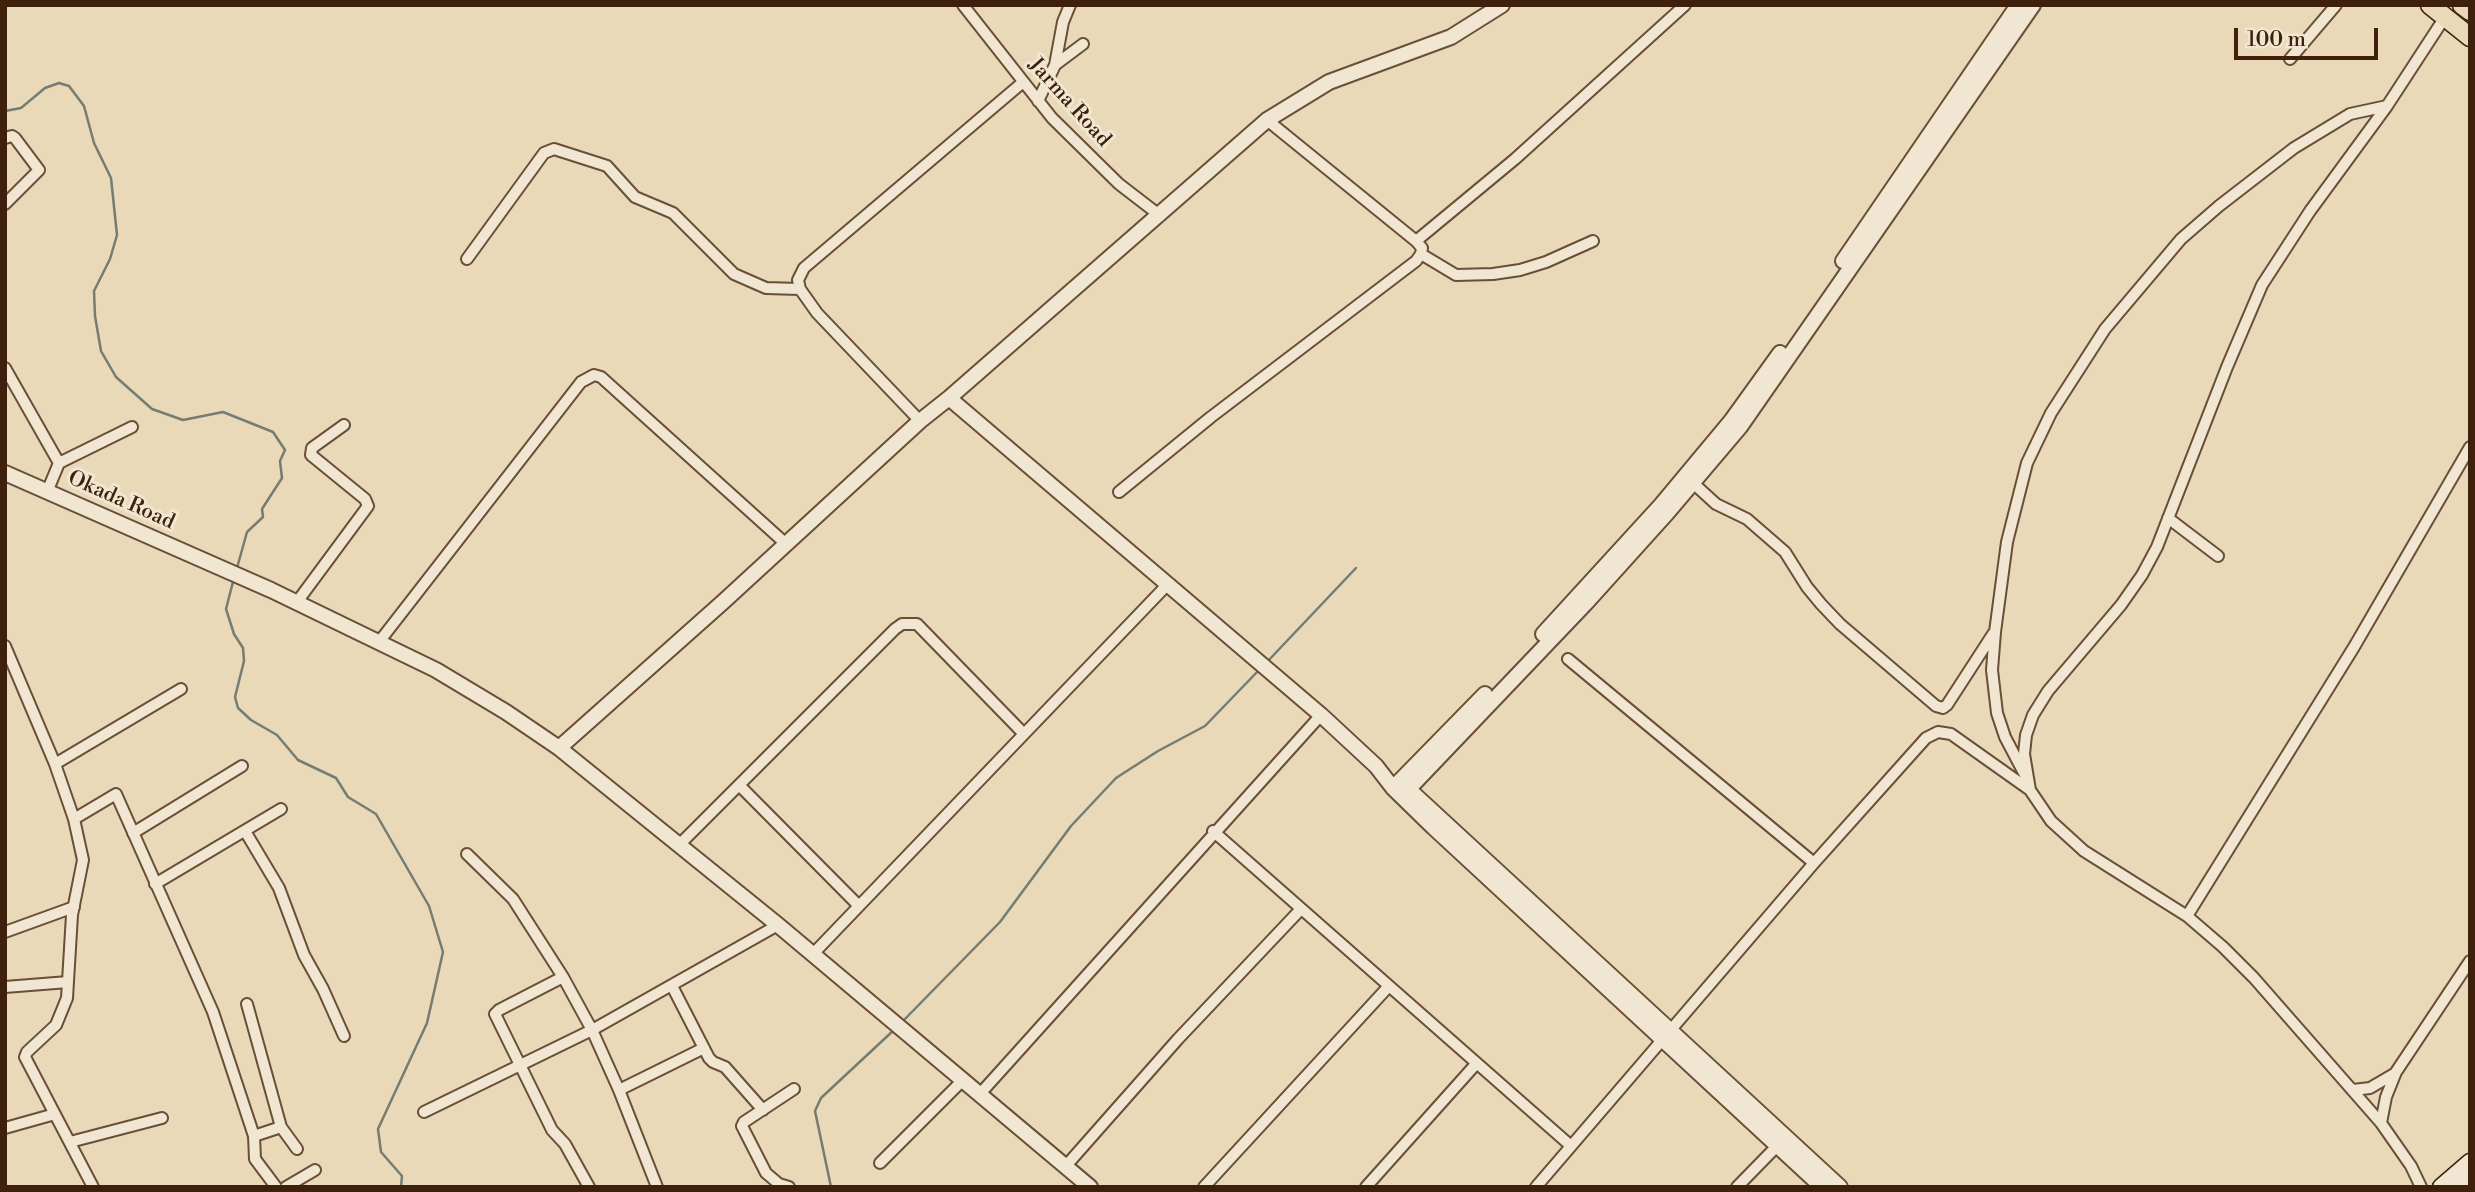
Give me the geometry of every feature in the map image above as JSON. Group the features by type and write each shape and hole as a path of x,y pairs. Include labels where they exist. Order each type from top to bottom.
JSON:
{"main road":[{"path":"2430,5 2470,37"},
{"path":"2462,5 2470,11"},
{"path":"2441,1187 2470,1162"},
{"path":"2459,1187 2470,1177"}],"street":[{"name":"Jarma Road","path":"963,5 1022,83 1076,144 1110,176 1158,214"},
{"path":"1038,101 1055,65 1063,22 1070,5"},
{"path":"559,748 723,602 919,421 949,398 1267,120 1329,82 1451,37 1502,5"},
{"path":"1416,241 1515,159 1685,5"},
{"path":"1401,788 1661,505 1731,421 2018,5"},
{"path":"1379,768 1399,771 1426,761 1586,603 1693,483 1740,427 2033,5"},
{"path":"2290,59 2336,5"},
{"path":"2026,777 2026,735 2033,715 2048,691 2121,605 2157,547 2262,285 2310,211 2387,106 2445,17"},
{"path":"1055,65 1083,44"},
{"path":"919,421 817,313 800,289 798,280 804,268 1022,83"},
{"path":"2387,106 2367,108 2335,122 2294,148 2219,206 2181,239 2105,329 2051,414 2027,463 2007,542 1992,670 1997,713 2010,748 2030,790 2051,821 2084,851 2187,916 2254,978 2381,1123 2411,1166 2421,1187"},
{"path":"1119,492 1211,417 1416,261 1421,254 1422,248 1416,241 1267,120"},
{"path":"5,138 15,138 39,170 5,204"},
{"path":"467,259 544,153 554,149 607,166 635,197 673,213 734,274 765,288 800,289"},
{"path":"1421,254 1456,275 1493,274 1546,262 1593,241"},
{"path":"5,368 59,463"},
{"path":"379,642 581,382 594,375 601,377 785,543"},
{"path":"949,398 1321,715 1667,1036 1840,1187"},
{"path":"297,602 368,506 365,499 314,458 310,451 344,425"},
{"path":"47,492 59,463 132,427"},
{"path":"2187,916 2354,647 2470,447"},
{"name":"Okada Road","path":"5,473 247,579 379,642 470,690 559,748 778,925 1090,1187"},
{"path":"1693,483 1716,504 1747,519 1785,552 1807,587 1840,624 1936,706 1943,708 1947,705 1995,632"},
{"path":"2168,518 2218,556"},
{"path":"812,955 1168,584"},
{"path":"679,845 895,629 909,622 917,624 1024,734"},
{"path":"5,646 55,764 74,818 83,860 74,907 67,998 56,1025 25,1057 93,1187"},
{"path":"1568,659 1814,863"},
{"path":"55,764 181,689"},
{"path":"979,1095 1213,831 1321,715"},
{"path":"1536,1187 1814,863 1932,733 1951,734 2030,790"},
{"path":"1426,761 1424,782 1427,807"},
{"path":"133,833 242,766"},
{"path":"740,786 859,906"},
{"path":"1401,788 1427,807 1822,1187"},
{"path":"74,818 116,794 214,1012 254,1136 257,1162 276,1187"},
{"path":"155,884 281,809"},
{"path":"244,831 279,888 304,955 344,1036"},
{"path":"1213,831 1571,1146"},
{"path":"467,853 513,899 563,977 592,1030 619,1090 657,1187"},
{"path":"5,932 74,907"},
{"path":"1065,1167 1178,1040 1301,909"},
{"path":"424,1112 592,1030 778,925"},
{"path":"2381,1123 2386,1097 2396,1072 2470,961"},
{"path":"563,977 496,1012 496,1017 552,1130 565,1144 589,1187"},
{"path":"5,988 68,982"},
{"path":"672,986 713,1062 725,1067 763,1110"},
{"path":"1204,1187 1390,986"},
{"path":"247,1004 281,1127 297,1149"},
{"path":"619,1090 704,1048"},
{"path":"1366,1187 1476,1064"},
{"path":"2353,1090 2378,1084 2396,1072"},
{"path":"880,1163 962,1081"},
{"path":"789,1187 779,1184 766,1173 742,1126 794,1089"},
{"path":"5,1128 55,1114"},
{"path":"70,1142 162,1118"},
{"path":"254,1136 281,1127"},
{"path":"1737,1187 1778,1145"},
{"path":"286,1187 315,1170"}],"waterway":[{"path":"5,111 21,108 45,88 59,83 69,86 84,106 94,143 111,178 117,235 110,259 94,291 101,351 116,377 152,409 183,420 223,412 273,432 285,450 280,461 282,478 262,509 263,517 247,532 237,568"},
{"path":"1267,662 1356,568"},
{"path":"234,578 226,609 234,634 243,648 244,661 235,697 238,708 251,720 277,735 298,760 336,778 348,797 376,814 429,906 443,952 427,1023 378,1129 381,1152 402,1176 401,1187"},
{"path":"902,1022 1000,922 1071,826 1116,778 1158,751 1205,726 1260,669"},
{"path":"831,1187 815,1111 821,1098 895,1029"}]}
